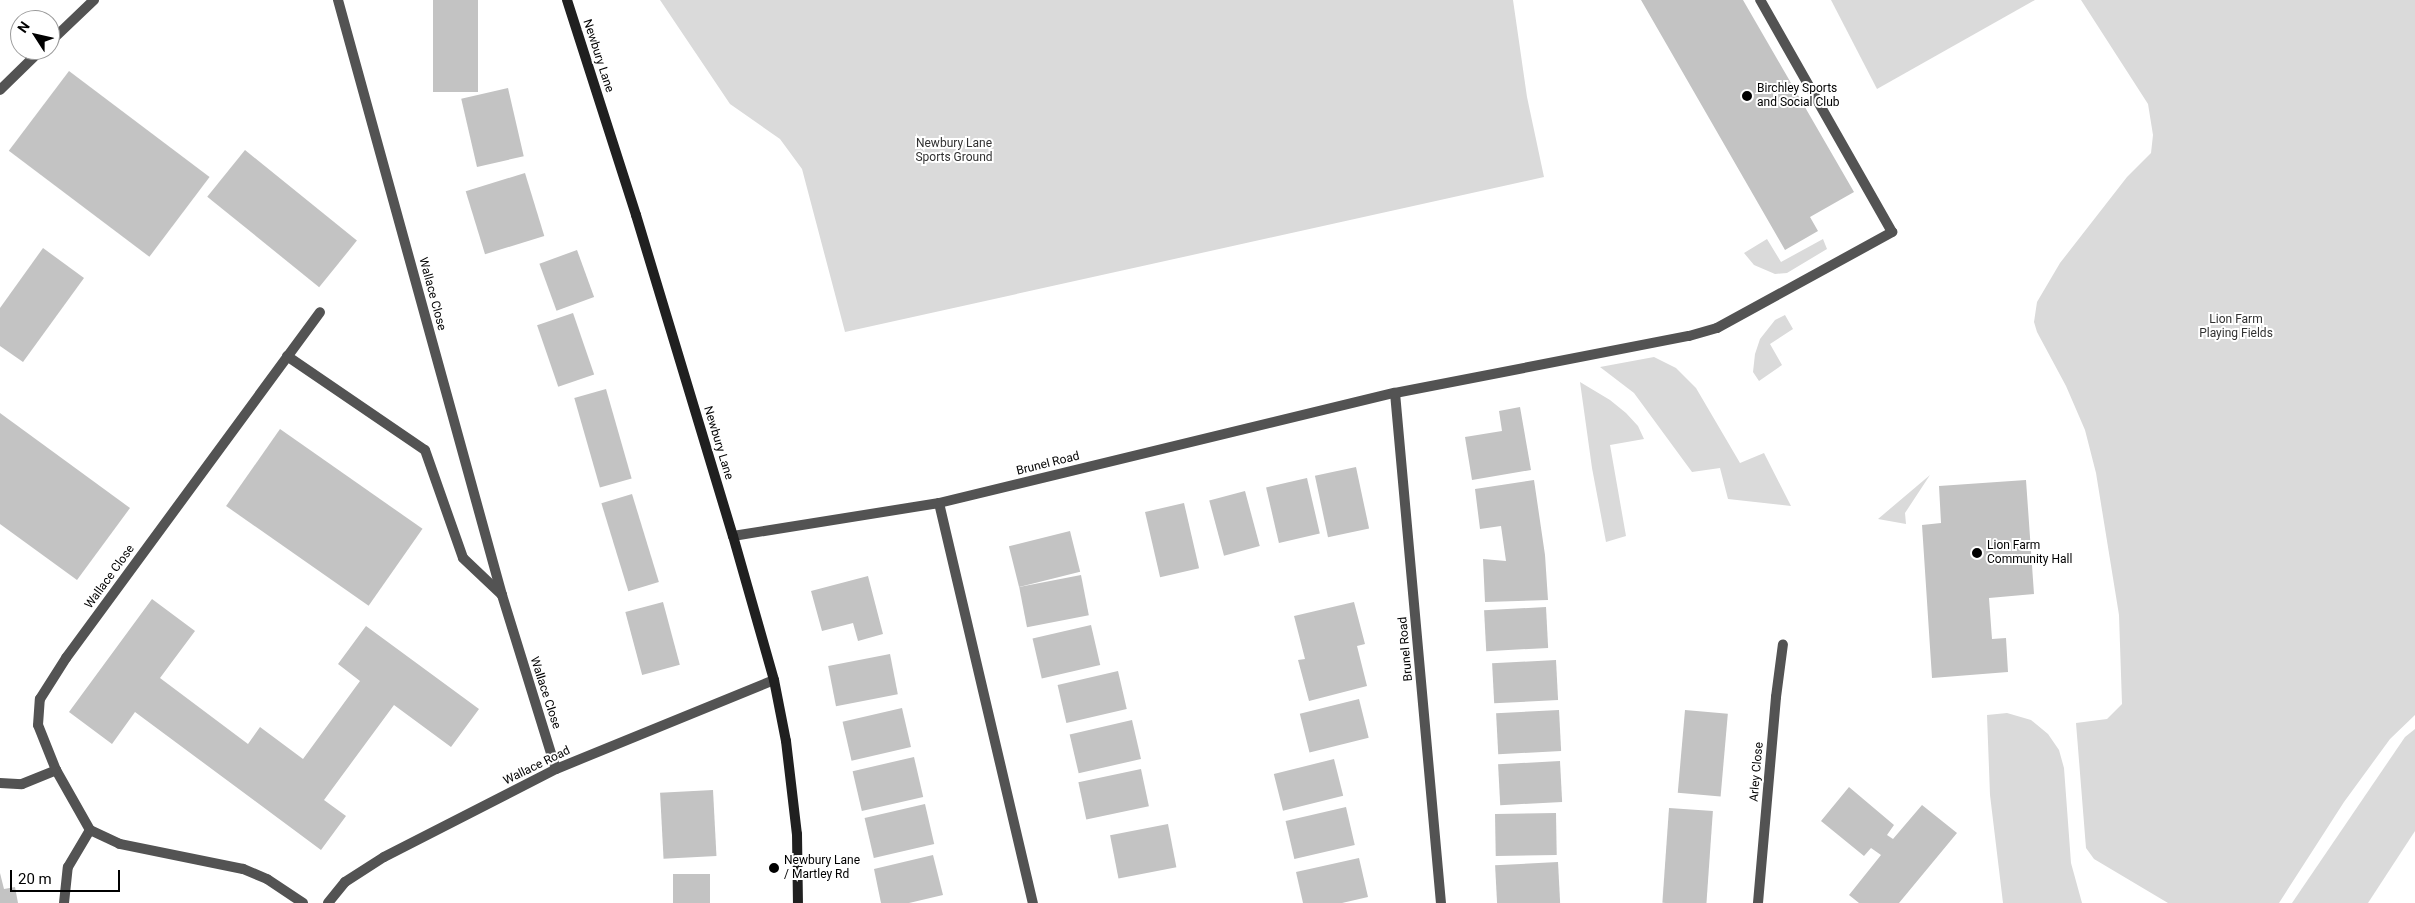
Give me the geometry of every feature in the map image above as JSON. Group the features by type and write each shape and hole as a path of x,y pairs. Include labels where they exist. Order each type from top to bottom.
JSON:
{"street":[{"path":"60,32 94,0"},
{"name":"Wallace Close","path":"338,0 502,595 556,769"},
{"name":"Newbury Lane","path":"566,0 636,215 733,536 774,680 786,740 797,834 798,903"},
{"name":"Brunel Road","path":"733,536 939,503 1395,393 1689,336 1717,328 1892,232 1760,0"},
{"path":"0,90 32,60"},
{"name":"Wallace Close","path":"90,830 56,770 38,725 40,699 66,658 320,312"},
{"name":"Wallace Close","path":"287,356 425,450 463,558 502,595"},
{"name":"Brunel Road","path":"1395,393 1441,903"},
{"path":"939,503 1033,903"},
{"name":"Arley Close","path":"1758,903 1776,697 1783,644"},
{"name":"Wallace Road","path":"328,903 345,882 384,857 556,769 774,680"},
{"path":"0,783 22,784 56,770"},
{"path":"64,903 68,868 90,830 120,844 243,869 267,879 303,903"}],"green space":[{"name":"Newbury Lane Sports Ground","path":"660,0 1513,0 1527,97 1544,177 845,332 802,169 780,139 730,104"},
{"path":"1831,0 2035,0 1877,89"},
{"name":"Lion Farm Playing Fields","path":"2081,0 2415,0 2415,715 2390,739 2344,802 2279,903 2168,903 2094,859 2086,848 2076,723 2107,719 2122,704 2119,615 2096,473 2085,430 2066,386 2037,332 2034,322 2037,302 2060,263 2127,177 2151,153 2153,135 2148,104"},
{"path":"1767,239 1781,262 1823,239 1827,249 1787,273 1775,274 1754,265 1744,253"},
{"path":"1785,315 1793,329 1770,344 1782,365 1759,381 1753,372 1755,354 1760,339 1775,320"},
{"path":"1654,357 1676,368 1696,388 1740,463 1764,453 1791,506 1728,499 1720,468 1692,472 1634,393 1600,367"},
{"path":"1580,382 1610,400 1626,413 1638,426 1644,439 1610,445 1626,536 1606,542 1592,468"},
{"path":"1930,475 1905,513 1906,524 1878,519"},
{"path":"2007,713 2031,720 2048,734 2059,750 2064,768 2071,863 2082,903 2003,903 1990,795 1987,715"},
{"path":"2415,729 2415,831 2368,903 2292,903 2405,737"}],"building":[{"path":"433,0 478,0 478,92 433,92"},
{"name":"Birchley Sports and Social Club","path":"1641,0 1743,0 1854,192 1810,217 1818,231 1785,250"},
{"path":"69,71 210,177 149,257 9,151"},
{"path":"508,88 524,156 477,167 461,99"},
{"path":"245,150 357,241 319,287 207,197"},
{"path":"525,173 544,236 485,254 466,191"},
{"path":"43,248 84,278 23,362 0,346 0,308"},
{"path":"577,250 594,297 557,311 539,264"},
{"path":"573,313 594,374 558,387 537,325"},
{"path":"606,389 632,478 600,487 574,398"},
{"path":"1520,407 1531,470 1472,480 1465,437 1502,431 1499,411"},
{"path":"0,413 130,508 77,580 0,524"},
{"path":"280,429 423,529 369,606 226,506"},
{"path":"1356,467 1369,529 1328,537 1315,476"},
{"path":"1307,478 1320,534 1279,543 1266,487"},
{"path":"1534,480 1545,555 1548,600 1485,602 1483,559 1506,561 1501,526 1480,529 1475,489"},
{"name":"Lion Farm Community Hall","path":"2026,480 2034,594 1989,598 1992,639 2006,638 2008,672 1932,678 1922,525 1941,523 1939,486"},
{"path":"1245,491 1260,546 1224,556 1209,501"},
{"path":"632,494 659,582 628,591 601,503"},
{"path":"1184,503 1199,568 1160,577 1145,512"},
{"path":"1070,531 1080,572 1019,587 1009,546"},
{"path":"1081,575 1089,615 1027,627 1019,587"},
{"path":"868,576 883,634 858,641 853,623 822,631 811,591"},
{"path":"152,599 195,631 160,678 248,744 260,727 303,759 360,681 338,664 366,626 479,709 451,747 394,705 324,800 346,816 321,850 135,712 112,744 69,712"},
{"path":"663,602 680,665 642,675 625,612"},
{"path":"1354,602 1365,644 1357,646 1367,686 1309,701 1298,660 1305,659 1294,616"},
{"path":"1546,607 1548,648 1486,651 1484,610"},
{"path":"1091,625 1100,665 1042,678 1033,638"},
{"path":"890,654 898,694 836,706 828,666"},
{"path":"1556,660 1558,700 1494,703 1492,663"},
{"path":"1118,671 1127,709 1066,723 1058,685"},
{"path":"1359,699 1369,738 1309,753 1300,714"},
{"path":"902,708 911,747 852,761 843,722"},
{"path":"1559,710 1561,751 1498,754 1496,713"},
{"path":"1685,710 1728,714 1721,796 1678,793"},
{"path":"1132,720 1141,759 1079,773 1070,734"},
{"path":"914,757 923,797 862,811 853,771"},
{"path":"1334,759 1343,796 1283,811 1274,774"},
{"path":"1560,761 1562,802 1500,805 1498,764"},
{"path":"1141,769 1149,806 1086,819 1078,782"},
{"path":"1849,787 1894,825 1887,835 1893,839 1922,805 1957,833 1899,903 1859,903 1849,895 1881,855 1871,848 1864,856 1821,821"},
{"path":"713,790 716,856 664,859 660,793"},
{"path":"925,804 934,844 874,858 865,818"},
{"path":"1346,807 1355,845 1294,859 1286,821"},
{"path":"1669,808 1713,811 1706,903 1662,903"},
{"path":"1556,813 1557,855 1496,856 1495,814"},
{"path":"1168,824 1176,867 1118,878 1110,835"},
{"path":"933,855 943,895 909,903 881,903 874,869"},
{"path":"1359,858 1368,897 1342,903 1303,903 1296,872"},
{"path":"1558,862 1560,903 1497,903 1495,865"},
{"path":"0,873 4,889 15,887 18,903 0,903"},
{"path":"673,874 710,874 710,903 673,903"}],"place":[{"name":"Birchley Sports and Social Club","path":"1747,96"},
{"name":"Lion Farm Community Hall","path":"1977,553"},
{"name":"Newbury Lane / Martley Rd","path":"774,868"}]}
